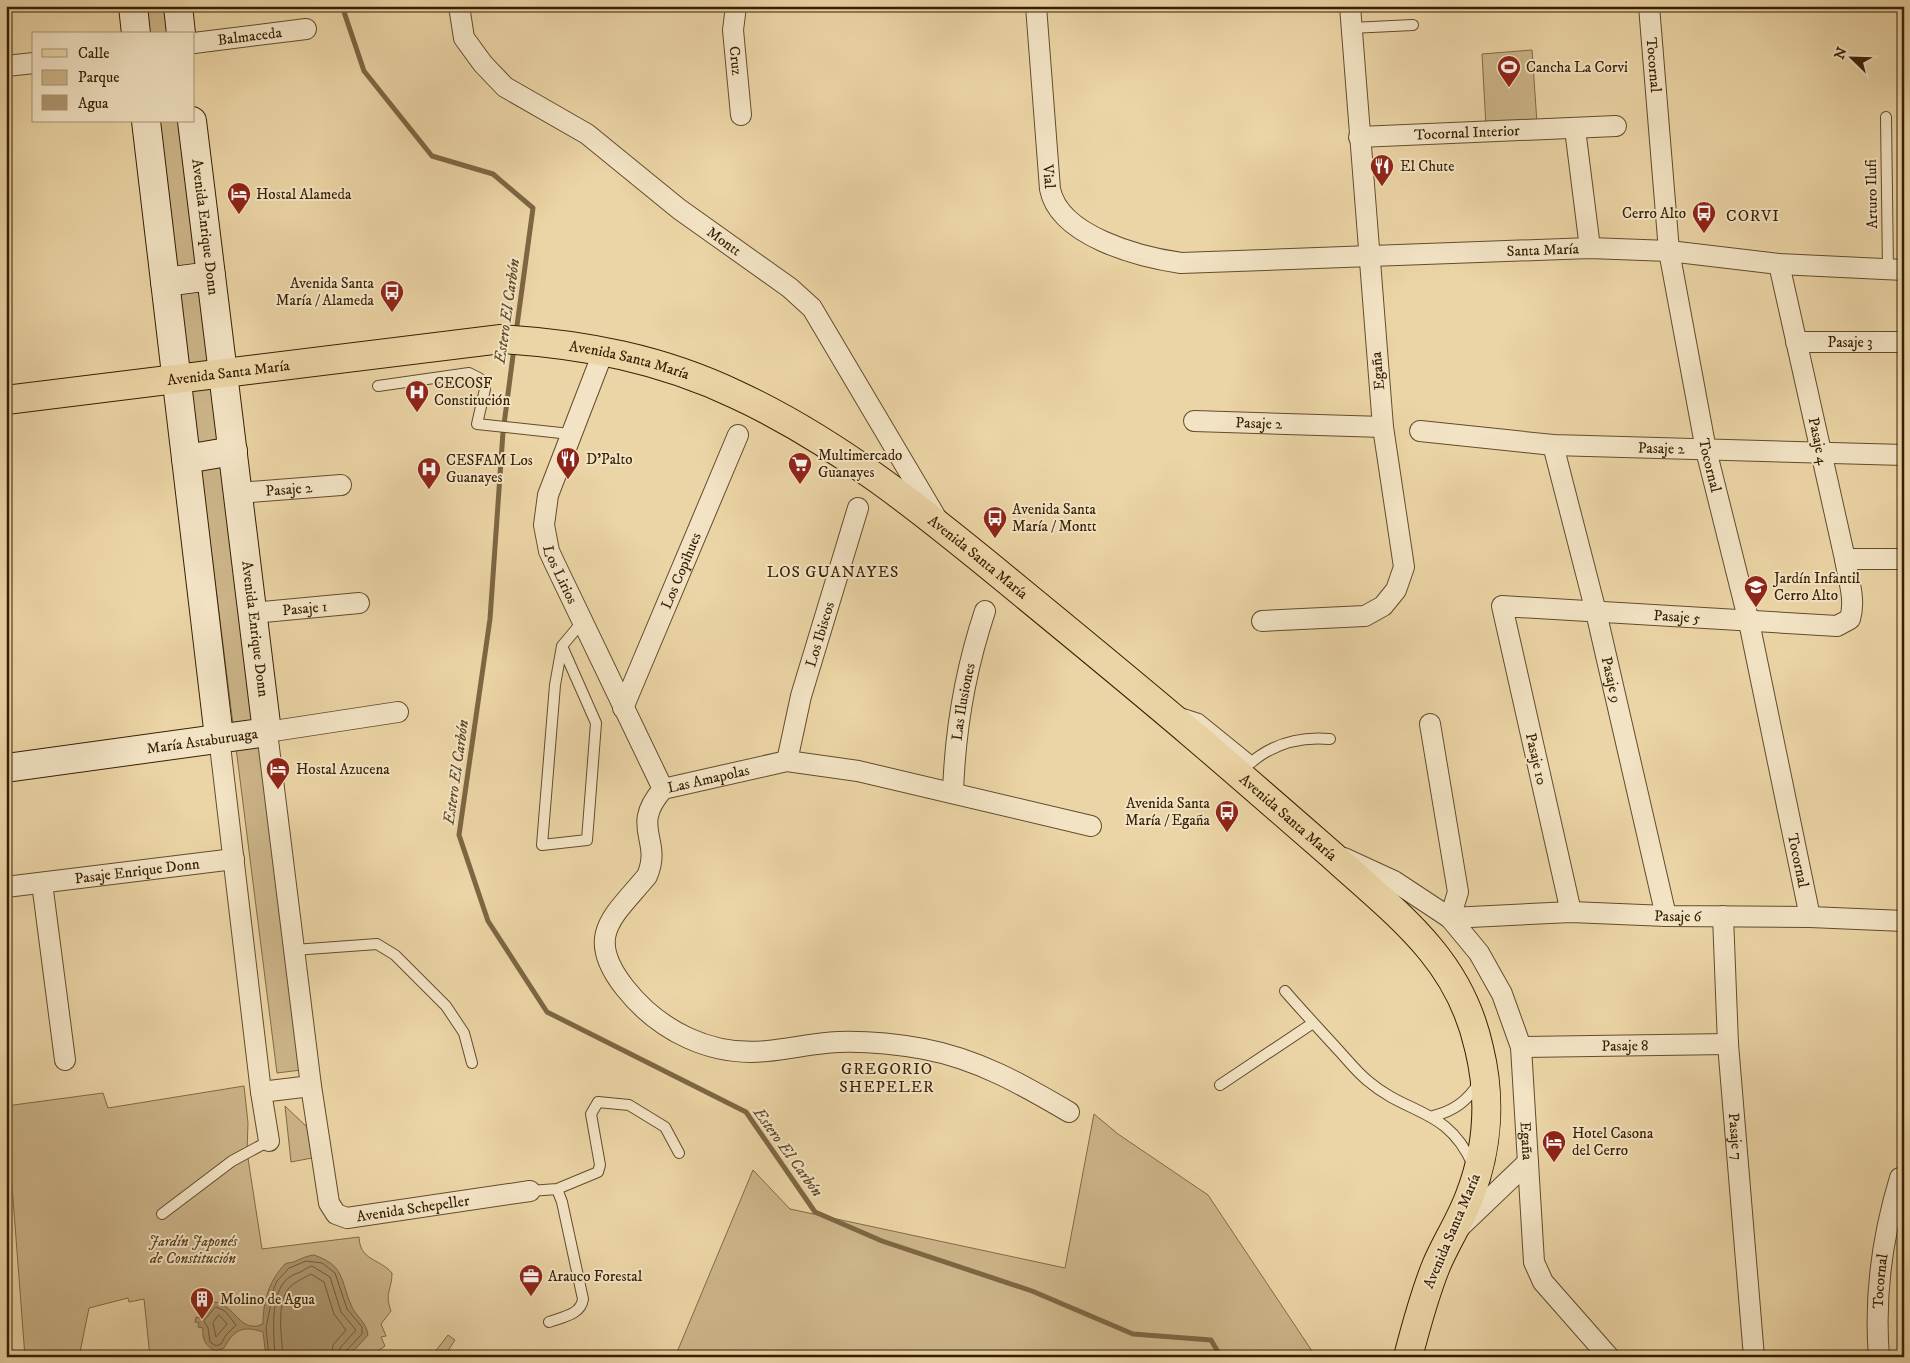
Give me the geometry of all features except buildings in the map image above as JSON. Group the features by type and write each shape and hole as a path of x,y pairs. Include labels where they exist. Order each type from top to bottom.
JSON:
{"main road":[{"name":"Avenida Santa María","path":"6,400 501,340 543,342 604,350 681,371 730,391 769,411 873,474 942,526 1167,713 1246,768 1323,848 1388,905 1429,947 1443,965 1455,985 1474,1027 1484,1072 1485,1133 1477,1175 1467,1203 1450,1236 1425,1295 1408,1357"}],"street":[{"path":"133,6 136,32"},
{"path":"178,6 181,32"},
{"name":"Montt","path":"459,6 464,38 483,64 505,86 587,134 679,209 790,288 812,308 942,526"},
{"name":"Cruz","path":"736,6 733,30 741,115"},
{"name":"Vial","path":"1036,6 1050,189 1054,205 1072,223 1111,244 1145,256 1180,263"},
{"name":"Egaña","path":"1262,620 1366,616 1383,606 1396,590 1404,568 1383,428 1368,256 1350,6"},
{"name":"Tocornal","path":"1649,6 1669,251 1706,450 1749,622 1810,917"},
{"name":"Balmaceda","path":"195,43 306,29"},
{"path":"6,66 32,63"},
{"path":"146,122 261,1092 269,1141"},
{"name":"Avenida Enrique Donn","path":"192,122 311,1086"},
{"name":"Tocornal Interior","path":"1359,137 1616,126"},
{"path":"1575,129 1590,248"},
{"name":"Santa María","path":"1180,263 1590,248 1669,251 1779,264 1896,270"},
{"name":"Pasaje 4","path":"1779,264 1845,559 1853,603 1850,618"},
{"path":"165,282 211,276"},
{"name":"Pasaje 3","path":"1796,342 1904,342"},
{"name":"Los Lirios","path":"604,350 548,495 544,525 549,551 663,788"},
{"name":"Pasaje 2","path":"1194,421 1383,428"},
{"name":"Pasaje 2","path":"1420,431 1553,445 1904,454"},
{"name":"Los Copihues","path":"623,708 738,435"},
{"name":"Pasaje 9","path":"1553,445 1596,612 1666,916"},
{"path":"186,459 233,451"},
{"name":"Pasaje 2","path":"238,493 341,485"},
{"name":"Los Ibiscos","path":"787,761 801,696 858,508"},
{"path":"1845,559 1904,559"},
{"name":"Pasaje 1","path":"253,613 359,603"},
{"name":"Pasaje 5","path":"1502,606 1837,626 1850,618"},
{"name":"Pasaje 10","path":"1502,606 1571,912"},
{"name":"Las Ilusiones","path":"953,793 954,757 963,687 985,611"},
{"name":"María Astaburuaga","path":"6,768 398,712"},
{"path":"1430,724 1458,892 1450,918"},
{"name":"Las Amapolas","path":"1069,1112 1010,1078 955,1057 926,1050 897,1045 838,1042 767,1051 726,1050 690,1040 659,1022 633,998 612,972 606,959 604,948 607,928 612,918 647,876 650,869 652,854 645,825 653,802 663,788 787,761 858,771 1091,826"},
{"name":"Egaña","path":"1323,848 1394,881 1450,918 1479,953 1502,994 1521,1047 1534,1262 1543,1282 1609,1357"},
{"name":"Pasaje Enrique Donn","path":"6,887 234,859"},
{"path":"42,883 66,1060"},
{"name":"Pasaje 6","path":"1450,918 1571,912 1904,921"},
{"name":"Pasaje 7","path":"1723,916 1728,1044 1754,1357"},
{"name":"Pasaje 8","path":"1521,1047 1728,1044"},
{"path":"261,1092 311,1086"},
{"name":"Avenida Schepeller","path":"311,1086 329,1203 332,1209 341,1216 353,1217 530,1191"},
{"path":"1450,1236 1528,1162"},
{"name":"Tocornal","path":"1879,1357 1877,1304 1879,1274 1890,1209 1902,1178"}],"lane":[{"path":"1351,28 1413,24"},
{"name":"Arturo Ilufi","path":"1886,117 1896,270"},
{"path":"378,386 469,373 479,378 485,389 477,424 570,434"},
{"path":"562,646 596,723 587,840 542,845 555,685 562,646 582,622"},
{"path":"1246,768 1267,751 1291,741 1310,738 1330,738"},
{"path":"294,950 377,944 395,955 446,1006 464,1033 472,1064"},
{"path":"1285,990 1367,1081 1390,1098 1433,1116 1460,1142 1477,1175"},
{"path":"1220,1085 1313,1023"},
{"path":"1433,1116 1455,1109 1464,1102 1480,1083 1484,1072"},
{"path":"530,1191 557,1189 598,1172 600,1165 591,1114 592,1108 598,1102 629,1105 665,1127 679,1153"},
{"path":"162,1214 232,1161 269,1141"},
{"path":"549,1322 576,1312 582,1305 583,1299 562,1202 557,1189"}],"green space":[{"path":"143,6 168,6 171,32 146,32"},
{"name":"Cancha La Corvi","path":"1532,50 1537,123 1486,127 1482,54"},
{"path":"157,122 182,122 301,1070 277,1073"},
{"name":"Jardín Japonés de Constitución","path":"244,1086 248,1123 247,1152 262,1249 359,1237 360,1245 366,1255 392,1273 388,1296 391,1311 381,1324 386,1336 381,1337 385,1346 375,1353 381,1357 150,1357 144,1299 129,1302 128,1298 89,1308 79,1357 25,1357 6,1106 103,1093 108,1108"},
{"path":"285,1106 307,1127 312,1158 291,1162"},
{"path":"1094,1114 1118,1134 1208,1195 1316,1357 675,1357 753,1170 790,1209 1065,1268"},
{"path":"448,1335 455,1340 444,1357 431,1357"}],"water":[{"path":"314,1255 331,1264 340,1274 351,1305 367,1330 368,1335 348,1357 266,1357 263,1332 249,1329 235,1333 224,1348 215,1351 209,1347 203,1336 203,1328 198,1327 199,1323 195,1322 196,1317 200,1318 201,1313 206,1313 214,1302 227,1307 248,1325 263,1324 264,1307 268,1292 279,1271 286,1263"}],"waterway":[{"name":"Estero El Carbón","path":"342,6 364,71 432,156 493,174 533,208 516,333"},
{"name":"Estero El Carbón","path":"514,348 503,432 490,619 459,835 488,921 547,1012 746,1112 815,1212 882,1241 1032,1291 1133,1334 1211,1340 1221,1357"}],"place":[{"name":"Cancha La Corvi","path":"1509,88"},
{"name":"El Chute","path":"1382,187"},
{"name":"Hostal Alameda","path":"239,215"},
{"name":"Cerro Alto","path":"1704,234"},
{"name":"Avenida Santa María / Alameda","path":"392,313"},
{"name":"CECOSF Constitución","path":"417,413"},
{"name":"D'Palto","path":"568,480"},
{"name":"Multimercado Guanayes","path":"800,485"},
{"name":"CESFAM Los Guanayes","path":"429,490"},
{"name":"Avenida Santa María / Montt","path":"995,539"},
{"name":"Jardín Infantil Cerro Alto","path":"1756,608"},
{"name":"Hostal Azucena","path":"278,790"},
{"name":"Avenida Santa María / Egaña","path":"1227,833"},
{"name":"Hotel Casona del Cerro","path":"1554,1163"},
{"name":"Arauco Forestal","path":"531,1297"},
{"name":"Molino de Agua","path":"202,1320"}],"district":[{"name":"CORVI","path":"1753,216"},
{"name":"LOS GUANAYES","path":"833,572"},
{"name":"GREGORIO SHEPELER","path":"887,1078"}]}
